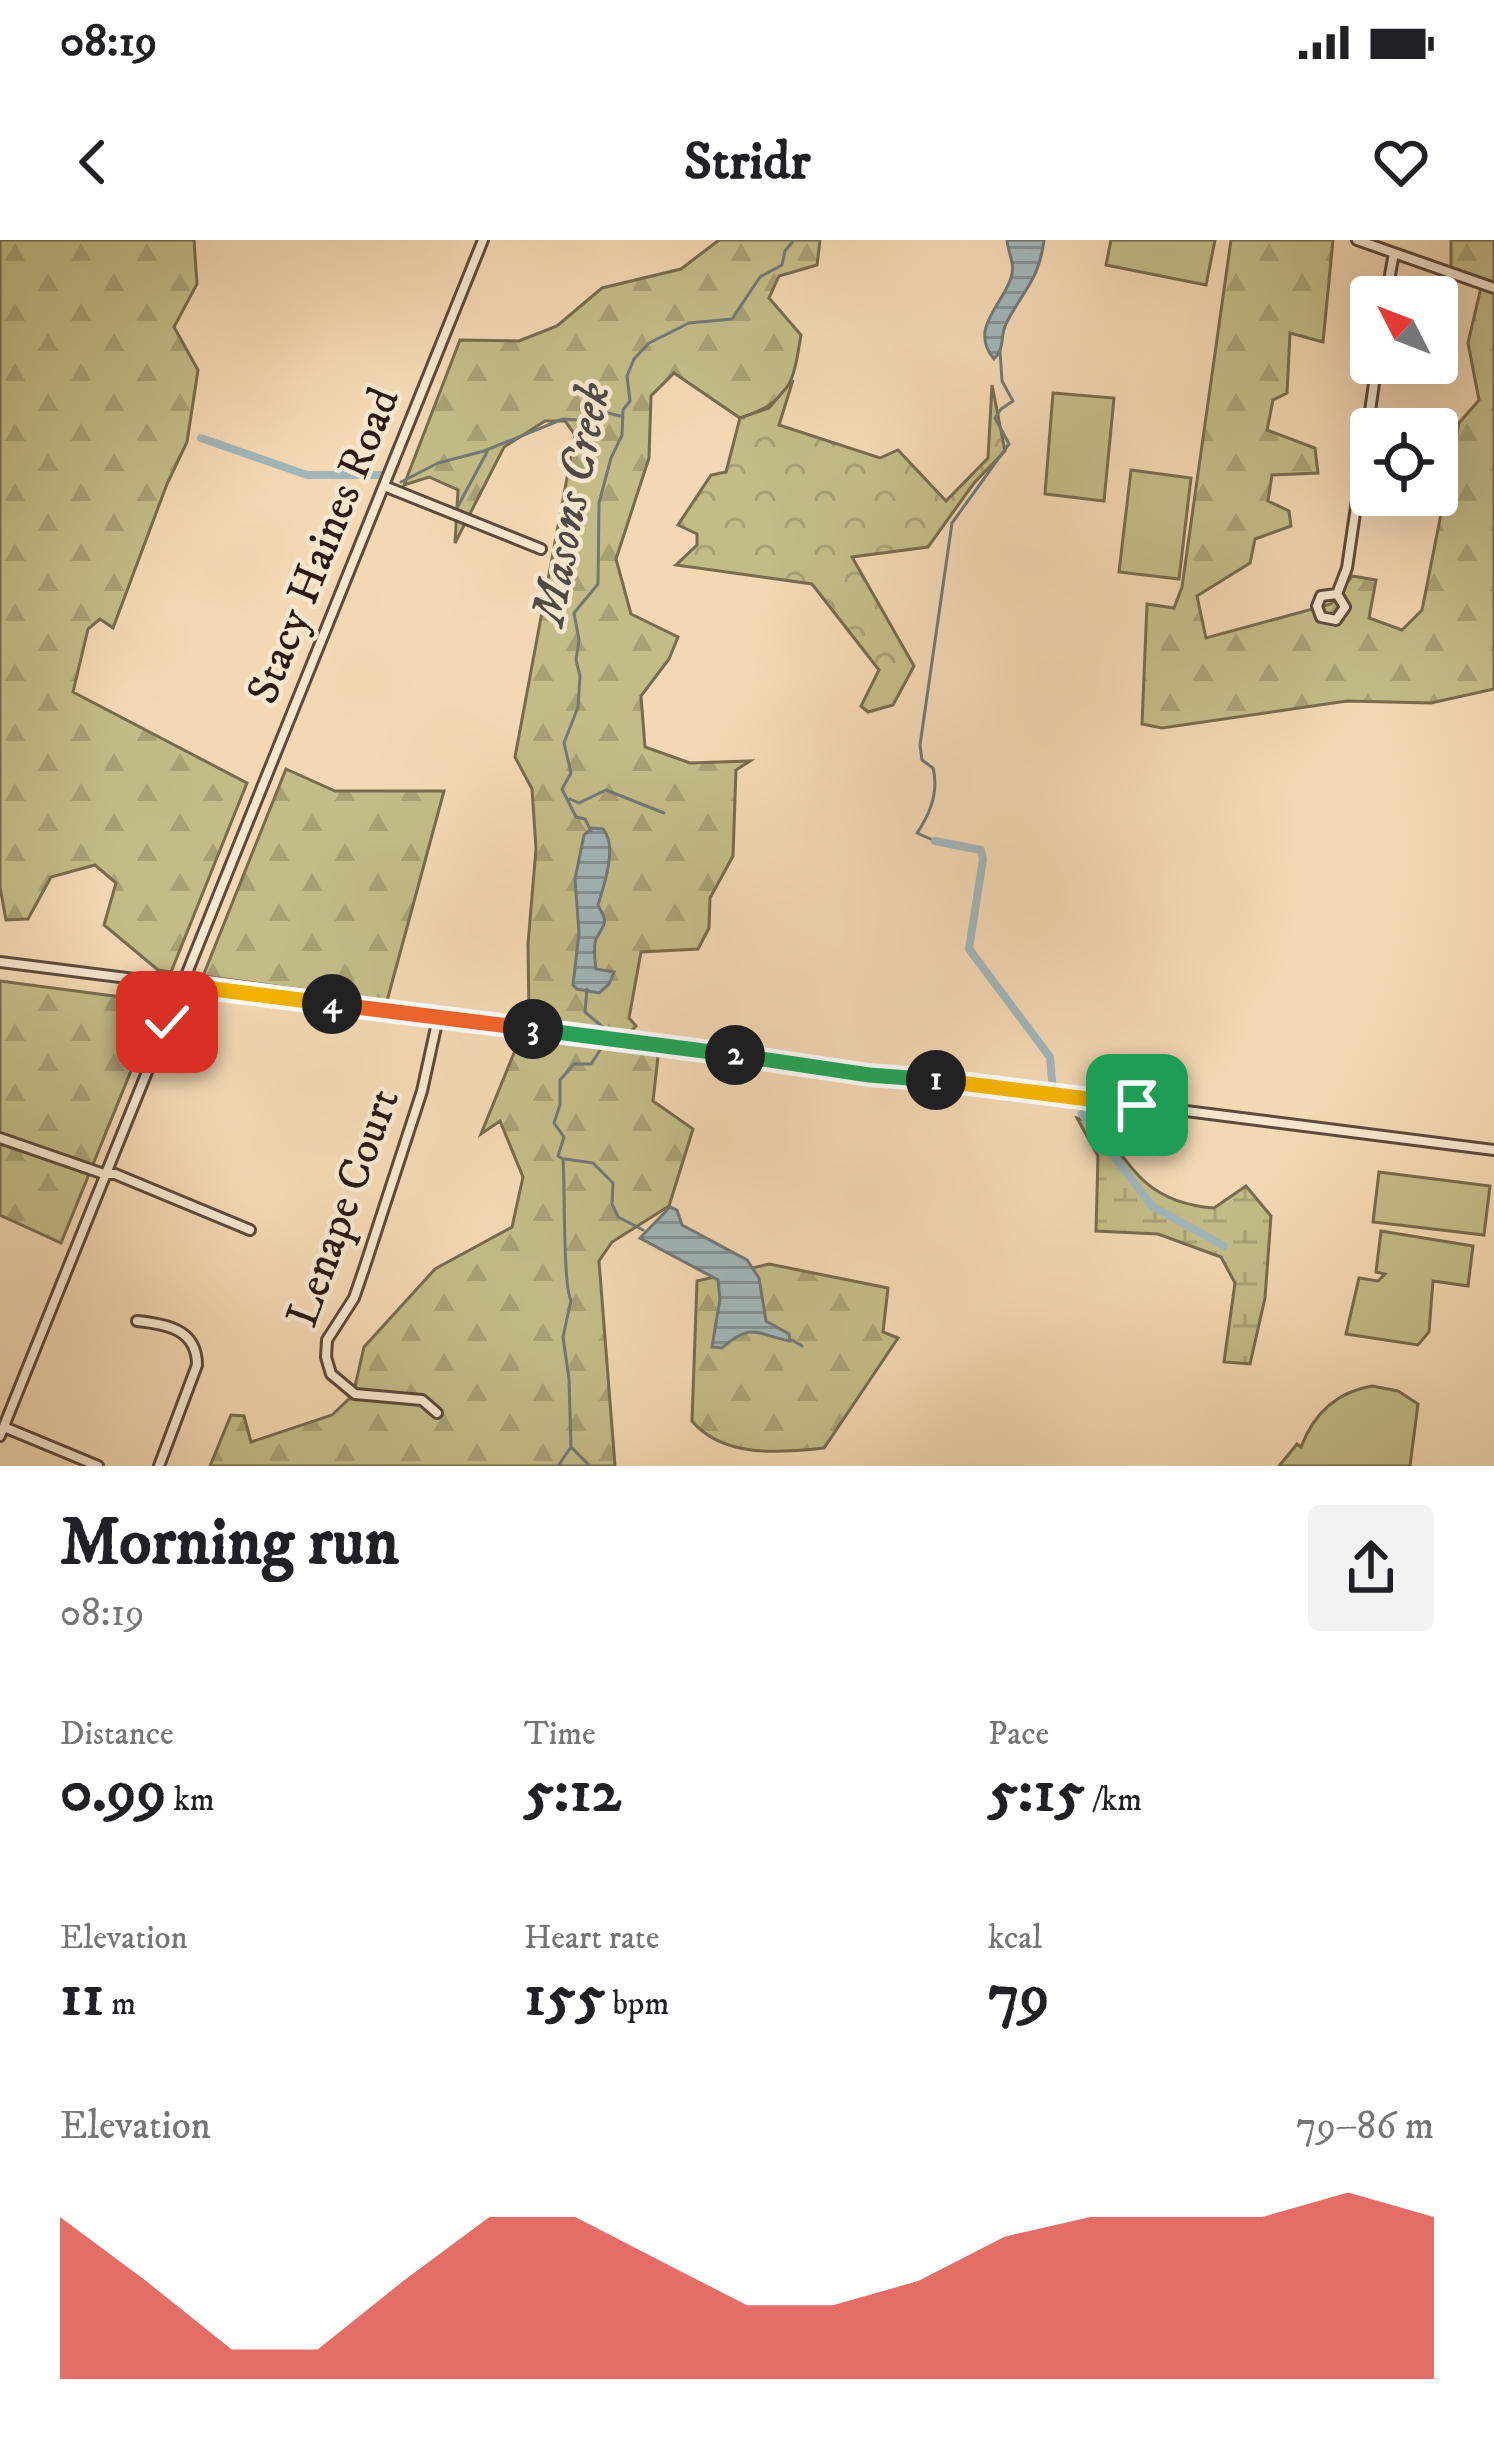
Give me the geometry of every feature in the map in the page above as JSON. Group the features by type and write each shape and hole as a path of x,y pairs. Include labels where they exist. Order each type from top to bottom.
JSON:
{"street":[{"name":"Stacy Haines Road","path":"2,1431 483,240"},
{"path":"1357,240 1494,288"},
{"path":"1390,276 1394,253"},
{"path":"1337,594 1347,568 1374,384"},
{"path":"384,486 541,550"},
{"path":"0,962 869,1075 1494,1150"},
{"name":"Lenape Court","path":"436,1413 422,1400 347,1390 332,1374 326,1348 360,1282 427,1075 438,1018"},
{"path":"0,1138 116,1174 250,1230"},
{"path":"137,1321 174,1327 197,1354 197,1365 158,1466"},
{"path":"2,1431 98,1466"}],"green space":[{"path":"0,240 194,240 197,284 174,327 198,370 187,442 113,628 100,619 88,629 73,692 247,783 171,972 158,970 104,925 116,883 95,865 51,877 28,919 6,920 0,887"},
{"path":"719,240 820,240 817,265 779,276 769,298 801,335 792,378 780,397 740,418 674,373 651,396 649,458 616,559 631,614 678,637 669,659 641,696 645,747 690,763 750,761 736,770 733,856 710,898 709,928 698,949 641,952 629,1018 636,1026 620,1043 659,1048 653,1101 693,1129 669,1206 612,1242 599,1261 615,1466 210,1466 231,1415 244,1416 251,1442 332,1415 353,1395 364,1347 435,1269 512,1227 523,1177 500,1121 481,1134 529,1016 528,944 536,849 532,789 515,757 575,435 565,421 545,421 504,447 455,543 458,490 429,477 404,485 460,340 519,341 557,326 602,288 681,269"},
{"path":"1111,240 1215,240 1206,285 1106,265"},
{"path":"1231,240 1333,240 1323,342 1290,333 1287,393 1273,400 1267,430 1315,448 1318,473 1272,475 1268,501 1289,511 1291,526 1255,539 1250,563 1197,596 1206,638 1331,604 1352,576 1376,580 1369,618 1402,630 1422,610 1441,516 1458,516 1459,423 1479,400 1468,343 1482,283 1451,271 1451,240 1494,240 1494,689 1431,703 1347,701 1162,728 1142,724 1147,604 1174,608 1182,587"},
{"path":"793,380 779,425 880,458 898,450 946,501 988,458 992,385 1005,451 974,483 928,547 852,557 914,666 893,705 868,712 861,706 879,670 812,584 676,565 697,545 697,534 678,525 711,475 726,472 740,418 769,408"},
{"path":"1053,393 1114,398 1104,501 1045,494"},
{"path":"1131,470 1191,478 1179,579 1119,572"},
{"path":"286,769 335,791 444,791 387,1001 203,976"},
{"path":"0,981 159,1002 61,1243 0,1215"},
{"path":"1077,1118 1101,1124 1134,1171 1174,1200 1214,1208 1246,1186 1271,1216 1265,1298 1250,1364 1224,1362 1235,1283 1221,1257 1158,1234 1096,1231 1098,1156"},
{"path":"1379,1172 1490,1186 1484,1235 1373,1222"},
{"path":"1381,1231 1473,1246 1468,1286 1433,1281 1429,1332 1418,1345 1346,1334 1359,1278 1378,1281 1385,1274 1376,1272"},
{"path":"769,1264 888,1288 883,1332 898,1338 824,1448 771,1451 736,1447 720,1442 692,1421 697,1281"},
{"path":"1372,1386 1398,1391 1418,1404 1410,1466 1279,1466 1297,1444 1301,1447 1328,1406"}],"shaded area":[{"path":"1007,240 1044,240 1035,275 1007,322 994,359 987,348 986,328 1012,273"},
{"path":"592,828 603,829 609,845 598,905 605,923 594,954 596,969 614,972 599,993 573,985 579,933 575,879 584,835"},
{"path":"670,1207 677,1210 682,1225 747,1260 759,1278 766,1321 789,1334 790,1341 748,1332 722,1348 712,1347 720,1299 718,1280 640,1238"}],"waterway":[{"name":"Masons Creek","path":"591,831 585,819 576,817 562,789 571,773 564,743 578,707 579,640 574,613 598,584 599,503 622,435 623,410 630,401 627,376 634,359 649,343 689,323 732,319 760,277 782,265 794,240"},
{"path":"935,841 917,833 935,785 933,768 922,760 920,745 952,523 1009,444 995,418 1013,401 1002,381 1000,351"},
{"path":"401,482 438,463 484,451 563,419 593,421 604,412 620,416"},
{"path":"201,438 307,475 381,475"},
{"path":"457,508 487,452"},
{"path":"570,799 579,803 606,790 664,813"},
{"path":"935,841 981,850 969,949 1050,1057 1053,1092"},
{"name":"Masons Creek","path":"558,1466 571,1447 563,1337 571,1300 563,1159 558,1156 564,1137 554,1123 560,1080 574,1064 591,1064 602,1047 604,1028 585,1012 587,989"},
{"path":"1082,1114 1152,1206 1224,1246"},
{"path":"565,1159 593,1163 613,1183 612,1204 618,1217 643,1230"},
{"path":"792,1340 802,1346"},
{"path":"572,1448 590,1466"}],"route":[{"path":"167,1022 182,985 869,1075 1137,1105"}]}
